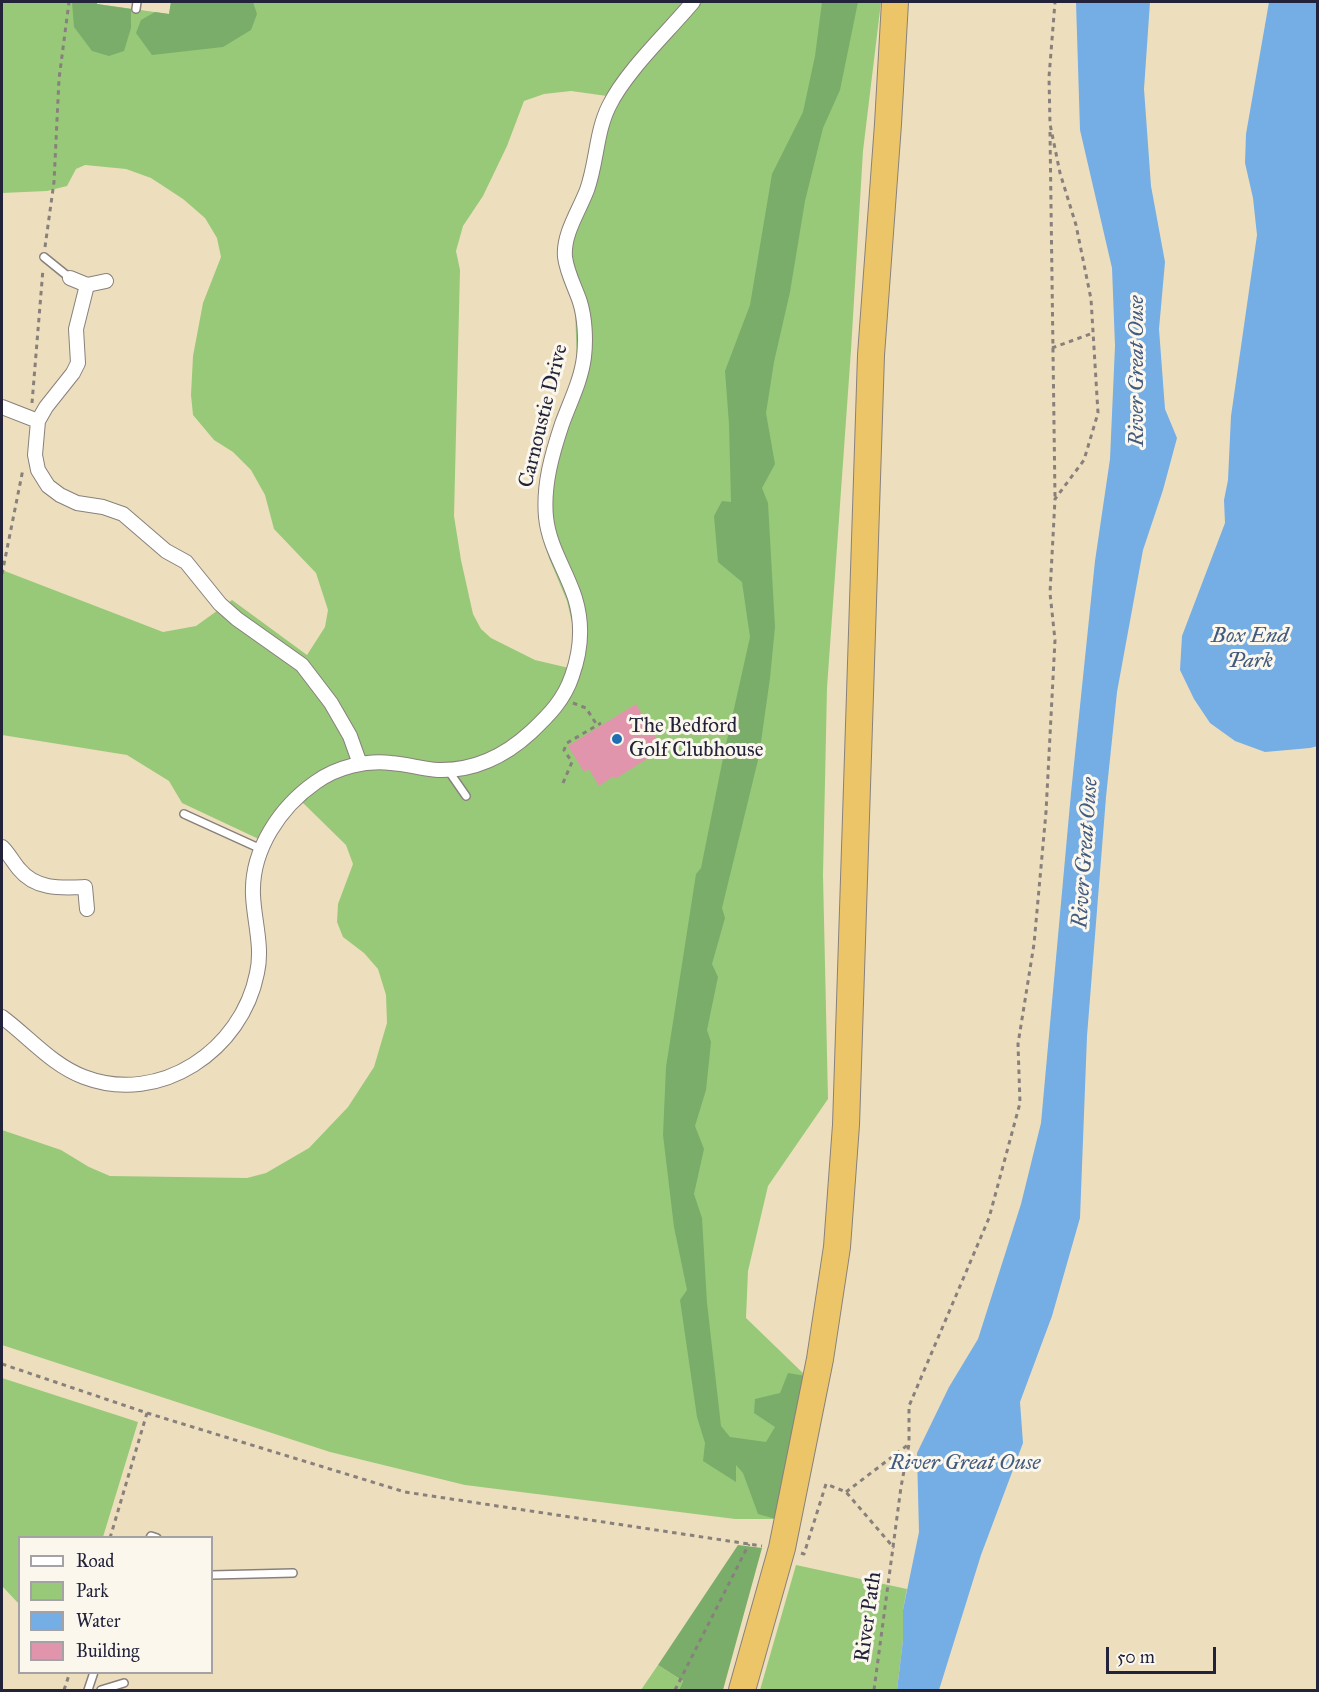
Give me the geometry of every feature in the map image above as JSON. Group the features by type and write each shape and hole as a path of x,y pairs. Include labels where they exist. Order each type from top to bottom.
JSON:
{"highway":[{"path":"742,1690 782,1548 820,1359 838,1236 847,1101 871,355 895,2"}],"street":[{"name":"Carnoustie Drive","path":"2,1017 61,1066 104,1084 128,1086 153,1082 176,1075 196,1065 214,1051 232,1031 254,987 258,971 259,948 253,890 255,869 261,849 272,827 289,804 316,781 340,769 360,764 386,762 448,770 484,763 508,752 547,717 563,698 580,650 580,629 575,599 552,546 546,522 544,497 548,471 579,380 585,354 581,304 570,276 565,253 569,231 588,187 599,135 608,107 623,82 693,2"},
{"path":"70,279 87,285 106,281"},
{"path":"87,285 76,329 78,363 73,373 35,419 35,455 38,470 48,486 60,495 123,514 166,551 186,561 220,604 237,619 302,665 330,703 350,736 360,764"},
{"path":"2,407 35,419"},
{"path":"2,847 12,857 19,870 29,879 45,886 85,887 87,909"}],"lane":[{"path":"44,257 70,279"},
{"path":"448,770 466,796"},
{"path":"184,814 261,849"},
{"path":"213,1575 293,1573"},
{"path":"88,1690 93,1674"},
{"path":"101,1690 124,1683"}],"path":[{"path":"35,419 44,257 54,182 59,79 69,2"},
{"path":"1055,2 1049,77 1050,124 1060,173 1076,225 1090,299 1098,413 1084,459 1055,499"},
{"name":"River Path","path":"874,1690 901,1487 909,1444 909,1406 989,1218 1020,1103 1018,1044 1034,944 1047,789 1055,640 1050,593 1055,499 1050,124"},
{"path":"1052,348 1093,333"},
{"path":"2,574 24,464"},
{"path":"563,698 586,708 599,724 567,743 564,750 572,762 563,783"},
{"path":"2,1364 147,1413 405,1492 782,1548 804,1554 826,1484 846,1491 894,1548"},
{"path":"111,1536 147,1413"},
{"path":"846,1491 909,1444"},
{"path":"675,1690 749,1544"},
{"path":"64,1690 69,1674"}],"green space":[{"path":"2,2 97,2 97,4 169,14 171,2 881,2 863,151 827,688 823,875 828,1099 768,1186 748,1271 746,1318 806,1376 776,1519 735,1519 465,1485 330,1452 2,1345 2,1130 61,1150 89,1167 110,1176 247,1178 266,1173 309,1148 348,1107 374,1067 387,1023 386,995 378,969 364,953 343,937 337,922 338,904 353,864 346,845 301,801 265,842 182,803 169,781 127,755 2,735 2,570 163,632 196,626 232,600 307,655 325,627 328,610 316,573 274,529 265,495 251,470 233,452 214,440 193,415 191,395 193,356 203,303 221,257 217,238 205,218 183,199 151,178 126,169 85,165 76,169 67,186 47,191 2,193","holes":["571,91 607,96 585,176 569,212 560,241 575,308 577,364 541,473 538,497 541,529 549,558 567,601 573,627 569,668 535,660 491,638 481,629 473,614 454,516 460,270 456,251 463,226 483,196 507,146 524,101 544,94"]},
{"path":"72,2 97,2 97,4 131,9 131,28 124,51 109,56 92,51 74,27"},
{"path":"171,2 253,2 257,14 251,30 223,47 152,55 136,33 141,20 155,12 169,14"},
{"path":"822,2 858,2 840,90 823,128 805,201 766,413 775,464 762,488 768,503 775,627 770,678 759,756 722,908 725,918 712,964 718,977 707,1030 711,1042 706,1090 695,1126 704,1149 694,1194 702,1218 707,1303 721,1426 730,1437 766,1442 775,1427 754,1413 755,1399 780,1393 788,1373 806,1376 776,1519 758,1514 743,1473 736,1465 736,1482 703,1461 705,1443 697,1417 680,1300 687,1290 674,1227 663,1135 666,1067 696,874 701,868 750,637 742,582 718,562 714,516 722,501 731,502 725,371 750,305 772,174 803,112 815,56"},
{"path":"2,1378 138,1422 103,1536 18,1536 18,1603 2,1586"},
{"path":"738,1545 762,1548 723,1690 679,1690 683,1681 658,1665"},
{"path":"796,1565 907,1589 903,1610 903,1640 897,1690 760,1690"},
{"path":"658,1665 683,1681 679,1690 641,1690"}],"water":[{"name":"River Great Ouse","path":"1076,2 1150,2 1144,89 1151,186 1165,262 1159,329 1165,409 1177,438 1143,550 1117,692 1106,797 1087,1036 1080,1218 1052,1316 1020,1402 1023,1443 981,1555 939,1690 897,1690 903,1640 903,1610 919,1532 917,1453 949,1387 978,1339 1021,1204 1041,1123 1095,561 1110,459 1115,346 1112,268 1080,130"},
{"name":"Box End Park","path":"1269,2 1317,2 1318,746 1265,752 1235,741 1210,723 1194,699 1180,670 1182,636 1225,523 1224,500 1228,480 1231,416 1257,235 1253,198 1245,163 1246,134"}],"building":[{"name":"The Bedford Golf Clubhouse","path":"636,704 661,747 646,757 647,759 599,786 589,769 584,772 568,746"}],"place":[{"name":"The Bedford Golf Clubhouse","path":"617,739"}]}
